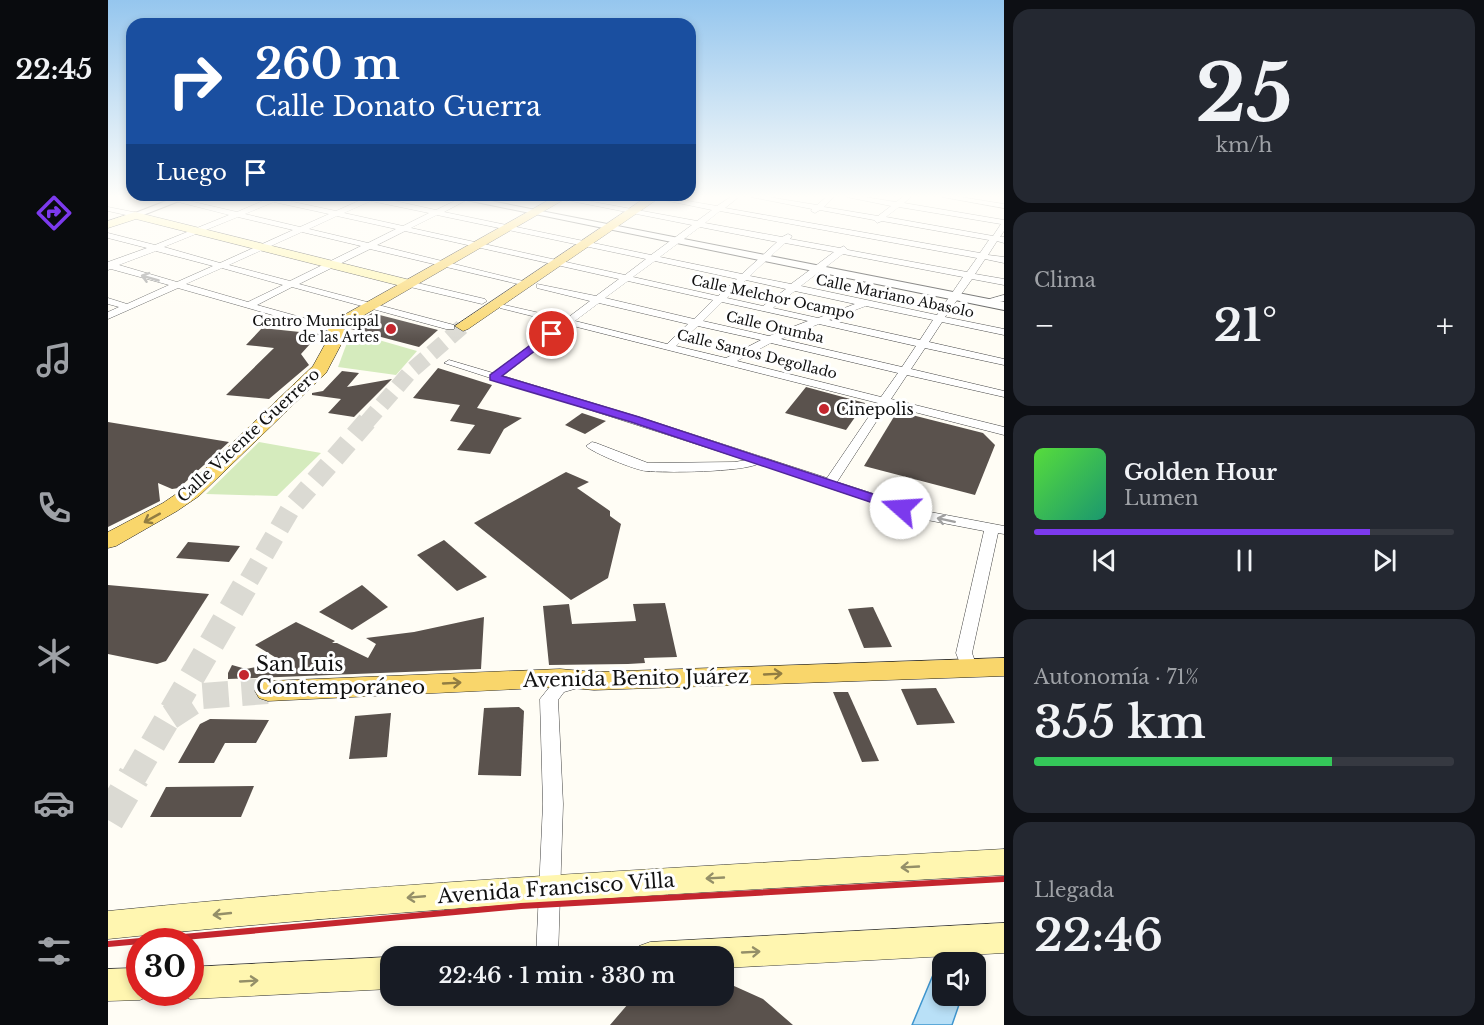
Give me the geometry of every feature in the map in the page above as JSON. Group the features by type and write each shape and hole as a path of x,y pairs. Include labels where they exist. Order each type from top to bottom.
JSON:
{"main road":[{"path":"249,244 409,284"},
{"path":"456,327 584,244"},
{"path":"336,330 342,322 477,245"},
{"name":"Calle Vicente Guerrero","path":"108,541 171,507 192,492 320,369 337,337 336,330"},
{"name":"Avenida Benito Juárez","path":"268,691 560,678 583,680 1004,667"},
{"name":"Avenida Francisco Villa","path":"108,925 265,909 551,887 1004,862"},
{"path":"734,953 994,939"},
{"path":"204,982 380,974"},
{"path":"108,985 126,984"}],"street":[{"path":"141,244 369,306 456,327"},
{"path":"109,266 166,244"},
{"path":"108,316 269,244"},
{"path":"362,244 518,281"},
{"path":"247,306 375,244"},
{"name":"Calle Melchor Ocampo","path":"472,244 1004,362"},
{"name":"Calle Mariano Abasolo","path":"584,244 1004,332"},
{"path":"494,377 673,244"},
{"path":"692,244 1004,306"},
{"path":"669,348 694,322 780,244"},
{"path":"804,244 1004,282"},
{"path":"765,309 849,244"},
{"path":"914,244 1004,260"},
{"path":"830,483 954,296 996,244"},
{"path":"109,266 336,330"},
{"path":"409,284 482,301"},
{"name":"Calle Otumba","path":"540,286 1004,394"},
{"path":"984,302 1004,298"},
{"path":"108,301 128,307"},
{"path":"727,362 771,339 865,303"},
{"name":"Calle Santos Degollado","path":"503,306 1004,431"},
{"path":"449,363 635,419 927,516 998,529 964,653 969,667"},
{"path":"592,446 646,467 735,466 746,465 756,460"},
{"path":"548,946 554,804 549,699 558,688 571,686 583,680"}],"green space":[{"path":"351,332 417,351 396,375 338,367"},
{"path":"259,442 321,453 277,496 206,494"}],"water":[{"path":"932,977 932,1006 959,1006 952,1025 912,1025"}],"building":[{"name":"Centro Municipal de las Artes","path":"372,313 438,330 419,347 347,328"},
{"path":"262,328 319,334 301,354 309,365 269,399 226,395 274,348 246,345"},
{"path":"438,368 492,385 477,408 522,418 504,429 490,454 457,450 475,425 450,421 460,405 413,398"},
{"path":"342,371 359,373 347,387 392,379 354,417 328,413 341,399 312,395 312,393 323,391"},
{"name":"Cinepolis","path":"806,387 865,403 846,430 785,413"},
{"path":"582,413 606,421 585,434 565,425"},
{"path":"895,415 912,415 983,433 995,445 975,495 864,466"},
{"path":"108,422 229,442 179,488 172,489 158,483 160,501 108,527"},
{"path":"566,472 589,482 577,488 610,511 610,516 621,524 608,578 571,600 474,523"},
{"path":"444,540 487,577 457,591 417,555"},
{"path":"188,542 240,546 229,562 176,558"},
{"path":"108,585 209,594 166,661 157,664 108,654"},
{"path":"362,585 388,607 352,630 319,612"},
{"path":"665,603 677,657 644,658 645,663 549,665 543,606 569,604 572,624 636,621 633,604"},
{"path":"873,607 892,647 864,648 848,609"},
{"path":"484,617 481,669 228,679 232,665 246,669 283,662 255,645 296,622 335,641 332,643 337,643 368,658 376,644 366,638 414,632"},
{"path":"936,688 955,723 917,725 901,689"},
{"path":"833,692 848,692 879,761 862,762"},
{"path":"519,707 524,711 521,776 478,775 484,708"},
{"path":"391,713 387,757 349,759 355,716"},
{"path":"210,719 269,720 256,743 225,743 214,763 178,763 200,724"},
{"path":"254,786 241,817 150,817 166,787"},
{"path":"734,986 763,999 793,1025 610,1025 626,1006 734,1006"}],"tunnel":[{"path":"366,423 411,371 463,326"},
{"path":"249,580 291,508 367,421"},
{"path":"133,778 249,579"},
{"path":"170,717 202,696 268,691"},
{"path":"108,820 134,776"}],"railway":[{"path":"108,944 521,906 1004,879"}],"place":[{"name":"Centro Municipal de las Artes","path":"391,329"},
{"name":"Cinepolis","path":"824,409"},
{"name":"San Luis Contemporáneo","path":"244,675"}],"route":[{"path":"552,334 494,377 635,419 901,508"}]}
